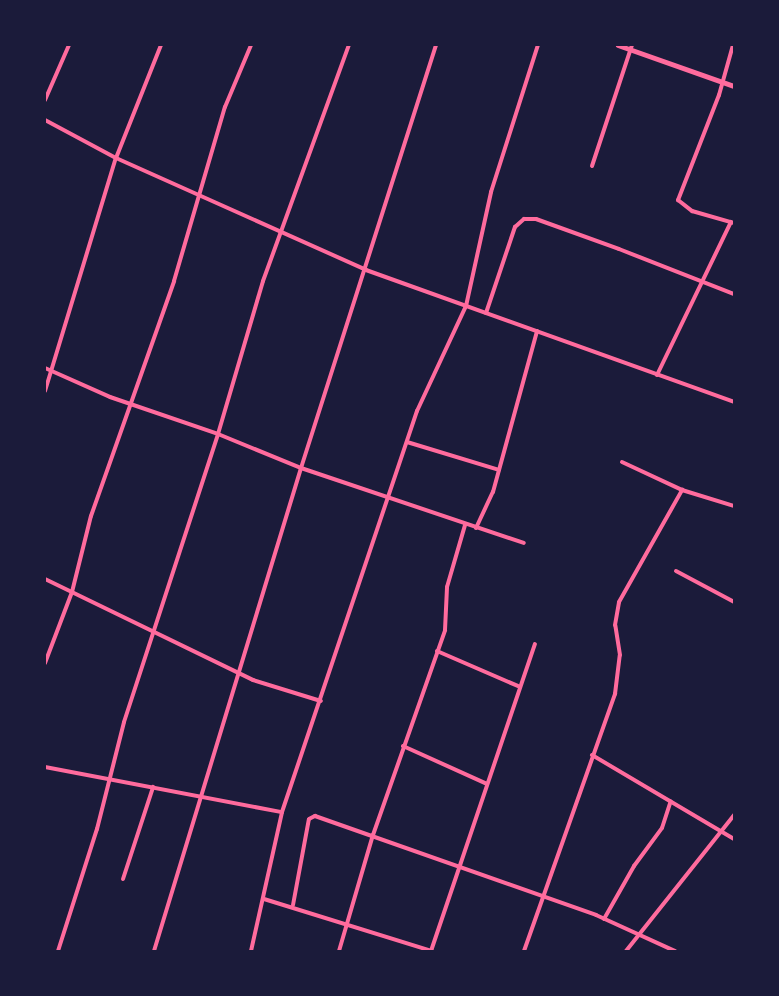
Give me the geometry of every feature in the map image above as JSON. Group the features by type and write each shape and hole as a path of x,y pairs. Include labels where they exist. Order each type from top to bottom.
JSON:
{"street":[{"path":"45,100 69,45"},
{"path":"45,391 116,158 161,45"},
{"path":"45,663 72,591 92,516 130,405 225,107 250,45"},
{"path":"58,951 111,780 124,723 219,434 280,234 349,45"},
{"path":"154,951 301,468 436,45"},
{"path":"252,951 282,812 417,411 466,306 491,192 538,45"},
{"path":"618,45 631,47 734,86"},
{"path":"657,375 733,223 692,211 678,200 722,82 732,45"},
{"path":"592,166 631,47"},
{"path":"45,120 116,158 280,234 366,270 734,402"},
{"path":"486,313 515,228 524,219 536,219 734,294"},
{"path":"476,528 499,470 537,331"},
{"path":"45,368 130,405 219,434 387,500 524,543"},
{"path":"407,442 499,470"},
{"path":"622,462 682,490 734,506"},
{"path":"524,951 615,694 620,655 615,625 619,602 682,490"},
{"path":"339,951 373,835 445,630 447,587 465,525"},
{"path":"676,571 734,603"},
{"path":"45,579 105,610 155,629 238,673 321,701"},
{"path":"264,899 293,905 431,951 457,868 488,784 518,686 535,644"},
{"path":"437,651 518,686"},
{"path":"403,746 488,784"},
{"path":"592,755 723,830 734,839"},
{"path":"45,767 282,812"},
{"path":"123,879 153,787"},
{"path":"604,919 634,866 662,828 671,801"},
{"path":"626,951 734,815"},
{"path":"293,905 309,819 324,818 457,868 604,919 675,951"}]}
